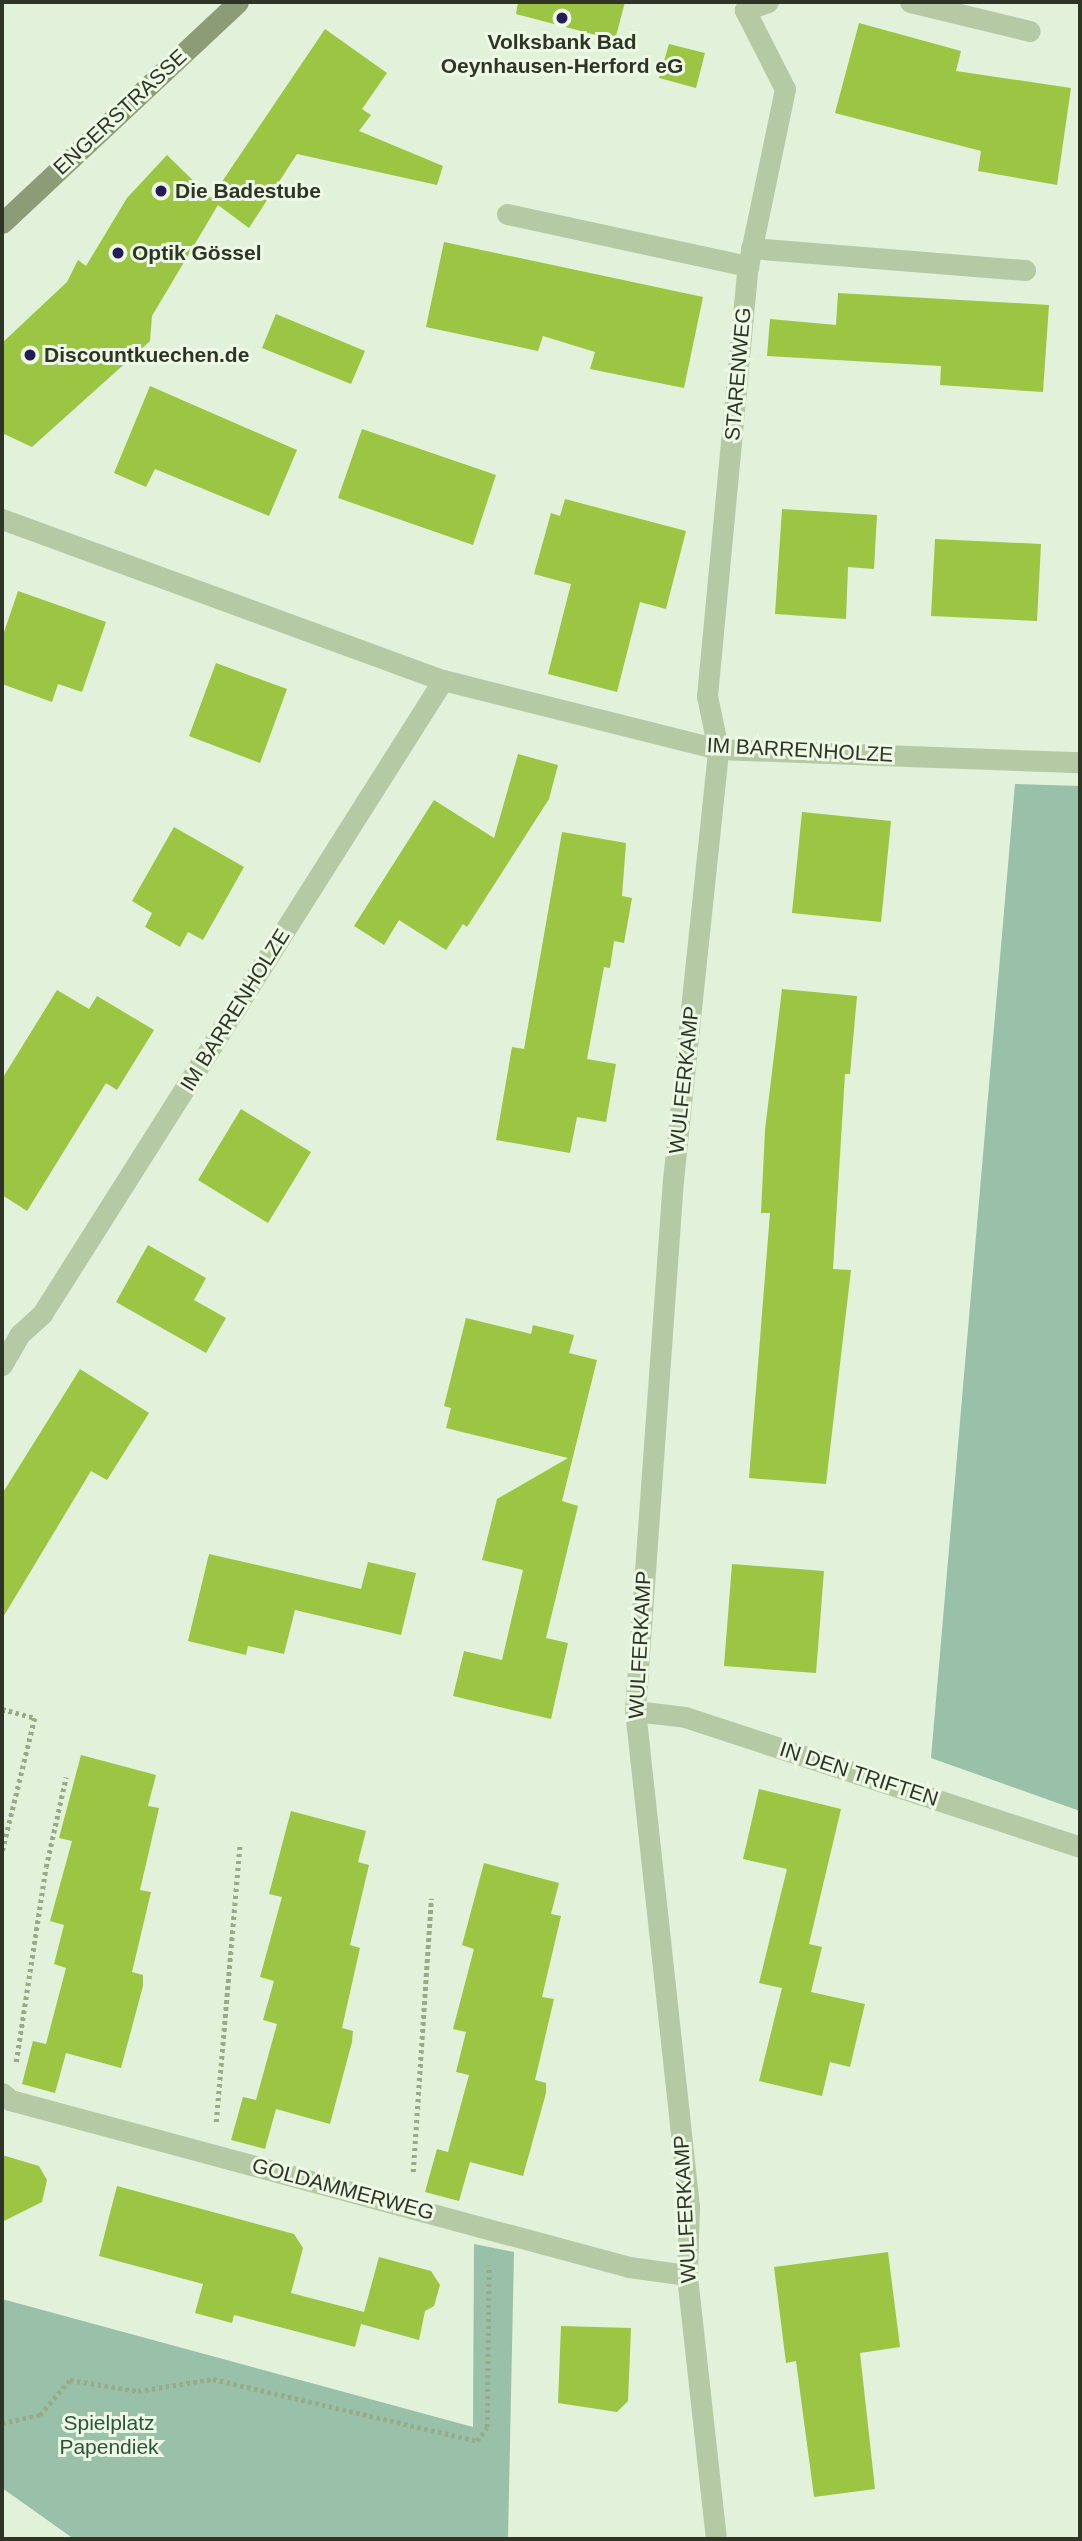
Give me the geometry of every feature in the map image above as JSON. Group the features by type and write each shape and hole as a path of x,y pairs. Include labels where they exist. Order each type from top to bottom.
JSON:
{"main road":[{"name":"ENGERSTRASSE","path":"2,223 238,2"}],"street":[{"name":"STARENWEG","path":"718,749 708,696 749,257 785,89 745,10 768,2"},
{"path":"910,2 1030,31"},
{"path":"507,214 749,257 1025,270"},
{"name":"IM BARRENHOLZE","path":"2,519 443,680 718,749 1080,762"},
{"name":"IM BARRENHOLZE","path":"2,1365 11,1335 42,1314 443,680"},
{"name":"WULFERKAMP","path":"716,2539 687,2275 689,2207 635,1711 673,1180 718,749"},
{"name":"IN DEN TRIFTEN","path":"635,1711 685,1717 1080,1847"},
{"name":"GOLDAMMERWEG","path":"6,2096 629,2267 687,2275"}],"path":[{"path":"2,1709 35,1718 2,1853"},
{"path":"6,2096 46,1867 66,1777"},
{"path":"213,2154 240,1844"},
{"path":"411,2208 431,1899"},
{"path":"2,2423 40,2415 70,2380 138,2391 213,2379 477,2441 487,2427 489,2230"}],"green space":[{"path":"1015,784 1080,786 1080,1811 931,1758"},
{"name":"Spielplatz Papendiek","path":"474,2244 514,2252 508,2539 74,2539 2,2488 2,2299 473,2427"}],"building":[{"name":"Volksbank Bad Oeynhausen-Herford eG","path":"518,2 625,2 615,40 516,14"},
{"path":"859,23 961,51 956,71 1071,88 1057,185 978,171 981,151 835,113"},
{"path":"325,29 387,73 362,109 371,115 359,131 443,166 437,185 297,154 249,228 218,205 152,316 150,341 32,447 2,433 2,343 67,282 78,260 86,266 127,198 167,155 211,198"},
{"path":"669,44 705,53 696,88 659,78"},
{"path":"444,242 703,297 684,388 590,369 595,352 543,336 538,351 426,327"},
{"path":"838,293 1049,305 1043,392 940,385 941,366 767,356 770,319 836,325"},
{"path":"276,314 365,351 351,384 262,348"},
{"path":"150,386 297,450 269,516 155,469 146,487 114,473"},
{"path":"362,429 496,475 473,545 338,498"},
{"path":"565,499 686,531 666,609 640,602 617,692 548,674 571,584 534,574 551,513 560,516"},
{"path":"782,509 877,515 874,569 848,567 846,619 775,614"},
{"path":"935,539 1041,544 1037,621 931,616"},
{"path":"18,591 106,622 82,692 58,684 52,702 2,684 2,638"},
{"path":"216,663 287,689 260,763 189,736"},
{"path":"518,754 558,765 549,799 467,927 463,924 446,950 399,920 384,945 354,926 434,800 494,838"},
{"path":"802,812 891,821 881,922 792,913"},
{"path":"174,827 244,867 203,940 188,932 180,947 145,927 152,913 132,901"},
{"path":"562,832 626,843 622,896 632,898 624,943 614,941 610,968 604,967 587,1059 616,1064 606,1122 577,1117 570,1153 496,1140 512,1047 524,1049"},
{"path":"782,989 857,996 850,1074 845,1074 833,1269 851,1270 826,1484 749,1478 770,1213 761,1213 765,1130"},
{"path":"57,990 89,1009 97,996 154,1030 117,1090 106,1083 27,1211 2,1195 2,1079"},
{"path":"241,1109 311,1152 268,1223 198,1180"},
{"path":"148,1245 206,1278 194,1300 226,1318 206,1353 116,1302"},
{"path":"466,1318 531,1334 533,1325 574,1335 569,1353 597,1360 562,1501 578,1506 546,1638 568,1643 551,1719 453,1696 464,1651 502,1660 523,1570 482,1560 497,1499 568,1458 446,1428 451,1408 444,1406"},
{"path":"80,1369 149,1413 107,1480 91,1471 2,1619 2,1494"},
{"path":"209,1554 361,1589 368,1562 416,1573 401,1635 295,1610 284,1654 248,1646 246,1655 188,1641"},
{"path":"732,1564 824,1571 816,1673 724,1666"},
{"path":"81,1755 156,1775 148,1806 159,1808 140,1890 151,1892 132,1972 143,1975 143,1986 121,2068 66,2053 55,2093 22,2084 33,2041 46,2044 66,1968 54,1964 64,1925 50,1921 72,1841 59,1838"},
{"path":"759,1789 841,1809 809,1944 822,1947 811,1992 865,2004 850,2067 830,2062 822,2096 759,2081 782,1988 759,1983 787,1869 743,1859"},
{"path":"291,1811 366,1831 358,1862 369,1865 350,1945 360,1948 342,2028 353,2031 352,2042 330,2124 276,2109 265,2149 231,2140 243,2097 256,2100 277,2024 263,2020 274,1981 260,1977 282,1897 269,1894"},
{"path":"484,1863 559,1883 551,1914 561,1916 542,1997 554,1999 535,2080 546,2083 546,2093 523,2176 470,2162 459,2201 425,2192 437,2149 448,2152 469,2075 456,2072 466,2032 453,2029 474,1949 462,1945"},
{"path":"2,2155 39,2166 47,2180 42,2202 2,2222"},
{"path":"117,2186 294,2234 303,2248 291,2293 364,2312 379,2257 431,2271 440,2285 434,2306 425,2311 419,2340 361,2324 355,2347 234,2315 232,2323 195,2313 203,2284 99,2256"},
{"path":"888,2252 900,2347 860,2353 875,2489 814,2497 796,2361 786,2363 774,2267"},
{"path":"561,2326 631,2328 628,2401 617,2412 558,2403"}],"place":[{"name":"Volksbank Bad Oeynhausen-Herford eG","path":"562,18"},
{"name":"Die Badestube","path":"161,191"},
{"name":"Optik Gössel","path":"118,253"},
{"name":"Discountkuechen.de","path":"30,355"}]}
